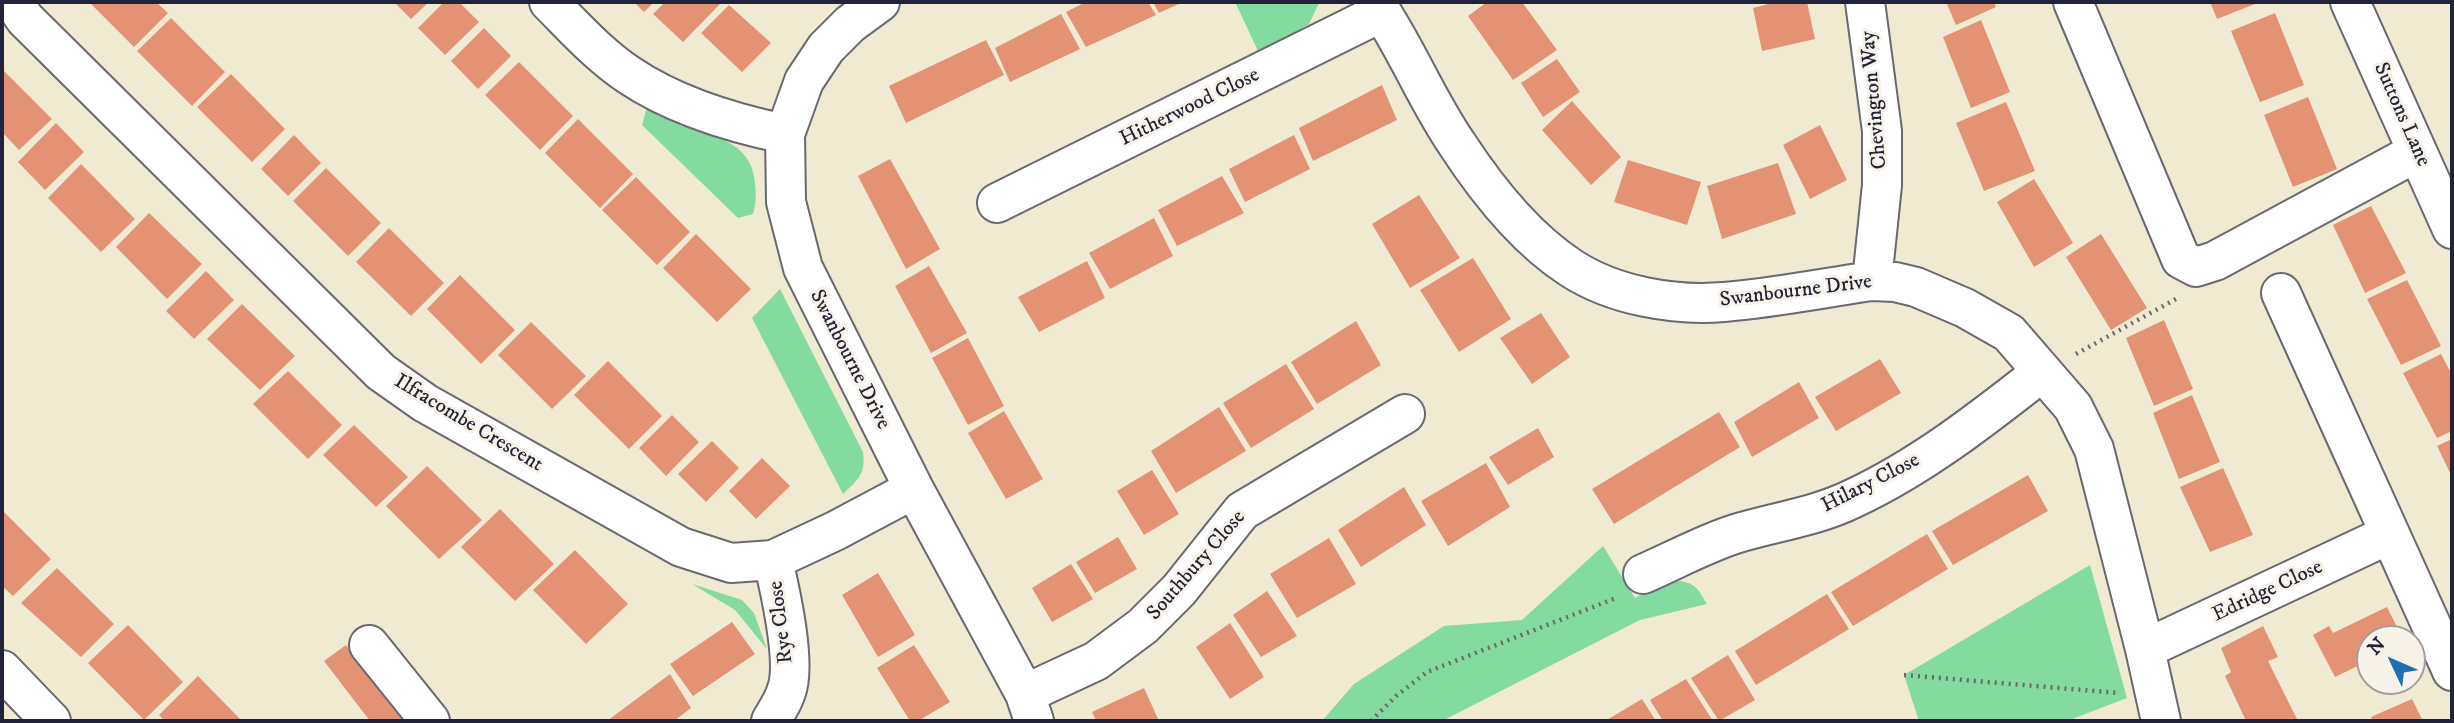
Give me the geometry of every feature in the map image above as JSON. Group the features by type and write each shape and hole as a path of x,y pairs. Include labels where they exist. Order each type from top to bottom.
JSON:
{"street":[{"name":"Ilfracombe Crescent","path":"13,2 25,19 381,372 425,403 681,547 731,563 773,560 914,489"},
{"path":"549,2 599,52 629,75 668,96 738,124 785,134"},
{"name":"Swanbourne Drive","path":"880,2 850,24 826,48 804,81 785,134 786,202 803,268 914,489 1029,708"},
{"name":"Chevington Way","path":"1865,2 1882,131 1882,185 1872,281"},
{"path":"2073,2 2181,259 2196,267 2215,261 2417,152"},
{"name":"Suttons Lane","path":"2350,2 2452,229"},
{"name":"Swanbourne Drive","path":"1378,7 1456,144 1502,205 1535,239 1571,268 1610,286 1653,299 1684,302 1723,302 1872,281 1895,282 1916,288 1986,319 2009,333 2073,407 2094,449 2158,709"},
{"name":"Hitherwood Close","path":"997,203 1378,7"},
{"path":"2281,293 2452,671"},
{"name":"Hilary Close","path":"1643,574 1734,534 1811,515 1851,500 1889,480 1973,426 2042,372"},
{"name":"Southbury Close","path":"1029,708 1143,626 1180,590 1242,511 1405,414"},
{"name":"Edridge Close","path":"2145,649 2390,534"},
{"name":"Rye Close","path":"771,721 788,689 789,653 782,596 773,560"},
{"path":"369,646 430,721"},
{"path":"2,670 51,721"}],"path":[{"path":"2042,372 2194,289 2196,267"},
{"path":"1371,721 1396,695 1427,672 1613,600 1643,574"},
{"path":"1904,675 2158,709"}],"green space":[{"path":"1235,2 1319,3 1309,24 1258,51"},
{"path":"647,107 671,121 722,139 742,153 750,163 754,176 756,195 753,214 738,218 642,125"},
{"path":"780,289 863,452 860,476 843,494 752,318"},
{"path":"1603,546 1635,598 1656,587 1679,581 1696,587 1707,604 1640,620 1442,721 1322,721 1354,684 1444,626 1522,620"},
{"path":"2090,565 2127,698 2067,721 1919,721 1904,675"},
{"path":"692,584 742,600 754,613 767,649 735,610"}],"building":[{"path":"89,2 156,2 168,13 134,47"},
{"path":"394,2 429,2 411,19"},
{"path":"444,2 459,2 479,22 445,55 418,28"},
{"path":"634,2 654,2 644,12"},
{"path":"665,2 722,2 683,42 653,14"},
{"path":"1086,2 1148,2 1156,15 1086,47 1066,12"},
{"path":"1153,2 1183,2 1159,13"},
{"path":"1487,2 1522,2 1557,50 1513,80 1468,16"},
{"path":"1776,2 1807,2 1815,39 1762,51 1753,8"},
{"path":"1946,2 1994,2 1996,7 1956,25"},
{"path":"2210,2 2260,2 2217,19"},
{"path":"729,5 771,43 742,72 701,33"},
{"path":"2275,13 2304,85 2260,102 2231,31"},
{"path":"1061,14 1080,49 1010,82 995,48"},
{"path":"171,18 225,72 192,106 137,51"},
{"path":"1981,20 2010,92 1971,108 1943,37"},
{"path":"484,28 511,56 478,89 451,61"},
{"path":"986,40 1004,75 906,123 889,86"},
{"path":"1557,59 1580,92 1543,117 1521,83"},
{"path":"519,62 573,116 540,150 485,95"},
{"path":"2,69 52,119 19,150 2,132"},
{"path":"231,74 285,129 252,162 197,107"},
{"path":"1382,85 1397,120 1313,161 1299,128"},
{"path":"2308,97 2337,169 2293,187 2264,115"},
{"path":"1572,101 1621,157 1591,185 1542,130"},
{"path":"2006,102 2035,171 1984,191 1956,123"},
{"path":"578,119 633,174 600,208 545,153"},
{"path":"56,123 84,152 45,190 18,162"},
{"path":"1820,125 1847,180 1810,199 1783,145"},
{"path":"294,135 321,163 288,196 261,169"},
{"path":"1294,135 1310,169 1245,202 1229,169"},
{"path":"890,159 940,249 906,269 858,176"},
{"path":"1628,160 1701,182 1687,225 1614,202"},
{"path":"1778,163 1796,214 1722,239 1707,186"},
{"path":"81,164 135,219 101,252 48,198"},
{"path":"326,168 381,223 348,256 293,201"},
{"path":"1222,176 1244,213 1177,246 1158,210"},
{"path":"636,177 690,232 657,265 602,210"},
{"path":"2034,179 2073,243 2034,267 1997,202"},
{"path":"1419,195 1460,258 1410,288 1372,224"},
{"path":"2371,206 2406,273 2365,293 2333,225"},
{"path":"149,213 202,264 167,299 116,247"},
{"path":"1154,218 1173,256 1110,289 1089,253"},
{"path":"389,228 444,283 411,316 356,262"},
{"path":"696,234 751,289 717,322 663,268"},
{"path":"2101,234 2147,308 2111,330 2066,257"},
{"path":"1473,258 1511,319 1459,352 1420,290"},
{"path":"1087,261 1105,298 1039,332 1018,297"},
{"path":"929,266 967,333 931,353 895,286"},
{"path":"206,271 234,300 194,339 166,311"},
{"path":"460,275 515,330 481,364 427,309"},
{"path":"2407,280 2441,346 2401,365 2367,299"},
{"path":"242,304 295,356 260,390 207,339"},
{"path":"1541,313 1570,357 1532,384 1500,338"},
{"path":"2164,320 2193,389 2154,406 2126,338"},
{"path":"1356,321 1381,365 1317,404 1291,362"},
{"path":"531,322 586,376 552,409 498,355"},
{"path":"968,338 1004,406 968,425 932,358"},
{"path":"2441,354 2452,375 2452,431 2437,438 2403,373"},
{"path":"1880,359 1901,393 1836,431 1815,397"},
{"path":"608,361 662,416 629,449 574,395"},
{"path":"1286,364 1314,409 1251,448 1223,403"},
{"path":"288,371 342,425 308,459 253,404"},
{"path":"1799,382 1819,418 1752,457 1734,422"},
{"path":"2192,395 2220,462 2179,479 2153,413"},
{"path":"1219,407 1246,451 1176,493 1151,451"},
{"path":"1004,411 1043,479 1006,499 968,433"},
{"path":"1719,412 1740,447 1614,524 1592,489"},
{"path":"672,415 699,442 666,476 639,448"},
{"path":"354,425 408,477 376,507 323,455"},
{"path":"1538,428 1554,457 1508,485 1489,457"},
{"path":"2452,439 2452,477 2437,446"},
{"path":"712,441 739,468 706,502 678,474"},
{"path":"762,458 790,486 756,519 729,491"},
{"path":"1486,463 1510,507 1448,546 1421,501"},
{"path":"427,466 482,520 439,559 386,506"},
{"path":"2223,468 2253,535 2210,552 2180,487"},
{"path":"1152,470 1179,514 1144,535 1117,491"},
{"path":"2028,475 2048,511 1953,565 1932,531"},
{"path":"1404,487 1426,525 1361,567 1338,530"},
{"path":"500,509 554,564 515,601 461,547"},
{"path":"2,510 51,559 13,596 2,586"},
{"path":"1927,534 1948,569 1853,626 1831,592"},
{"path":"1118,537 1137,569 1095,593 1076,562"},
{"path":"1329,538 1356,584 1297,618 1270,574"},
{"path":"575,550 628,604 586,644 533,590"},
{"path":"1071,564 1093,599 1052,622 1032,588"},
{"path":"57,568 114,624 81,657 21,603"},
{"path":"878,573 915,635 878,657 842,595"},
{"path":"1267,591 1297,636 1261,657 1233,615"},
{"path":"1827,594 1849,629 1756,685 1735,651"},
{"path":"2387,607 2396,625 2356,625 2356,667 2335,677 2313,635 2329,626 2333,633"},
{"path":"732,622 755,654 693,696 670,664"},
{"path":"1230,623 1264,677 1230,699 1196,647"},
{"path":"128,625 183,682 144,720 88,663"},
{"path":"2263,626 2278,657 2268,661 2298,721 2246,721 2225,676 2231,672 2221,648"},
{"path":"346,645 403,721 370,721 324,661"},
{"path":"914,645 950,702 918,721 910,721 877,668"},
{"path":"1728,655 1755,700 1719,721 1691,678"},
{"path":"670,674 691,708 674,721 607,721"},
{"path":"198,676 242,721 165,721 159,715"},
{"path":"1686,679 1713,721 1663,721 1650,700"},
{"path":"1144,688 1159,721 1096,721 1092,712"},
{"path":"1642,699 1656,721 1605,721"},
{"path":"2412,699 2423,721 2373,721 2371,717"}]}
